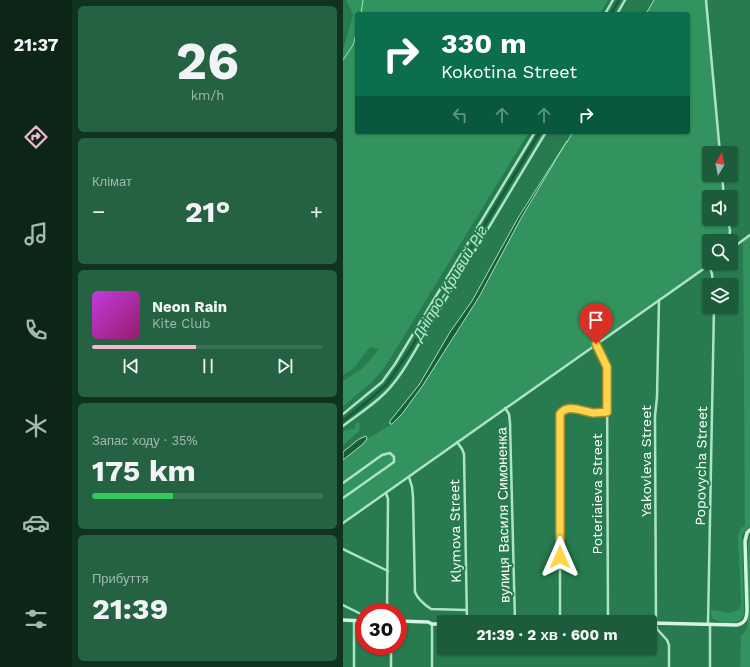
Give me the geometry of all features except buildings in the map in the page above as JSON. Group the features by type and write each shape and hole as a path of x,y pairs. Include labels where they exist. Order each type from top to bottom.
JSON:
{"street":[{"path":"606,12 613,0"},
{"path":"618,12 625,0"},
{"path":"706,0 719,146"},
{"path":"343,414 382,382 395,364 534,134"},
{"path":"343,426 372,405 399,377 545,134"},
{"path":"738,243 750,235"},
{"path":"343,524 702,270"},
{"name":"Yakovleva Street","path":"657,615 655,416 660,312 659,299"},
{"name":"Popovycha Street","path":"710,667 709,624 714,314"},
{"name":"Poteriaieva Street","path":"596,344 607,367 608,615"},
{"name":"вулиця Василя Симоненка","path":"505,408 509,414 510,423 515,615"},
{"path":"560,615 560,414 565,410 572,409 593,413 607,412"},
{"name":"Klymova Street","path":"457,442 464,454 466,615"},
{"path":"343,482 382,456 390,454 394,457 394,462 343,498"},
{"path":"409,477 413,498 416,596 431,609 466,610"},
{"path":"386,493 388,499 387,603"},
{"path":"657,623 737,625 743,622 746,619 747,609 745,541 747,533 750,530"},
{"path":"343,549 387,571"},
{"path":"343,605 355,611"},
{"path":"343,620 354,620 354,667"},
{"path":"407,621 437,624"},
{"path":"432,624 432,667"},
{"path":"657,630 667,640 669,645 669,667"},
{"path":"391,655 391,667"}],"shaded area":[{"path":"346,0 608,0 601,12 355,12 355,134 528,134 385,367 370,384 343,406 343,381 363,368 379,349 370,347 354,368 343,375 343,50 353,15"},
{"path":"654,0 706,0 719,146 702,146 702,182 723,182 723,190 702,190 702,226 729,226 730,234 702,234 702,270 343,521 343,460 367,439 394,423 423,385 479,298 520,220 572,134 690,134 690,12 647,12"},
{"path":"567,141 520,220 479,297 423,385 402,414 392,424 390,424 390,421 419,385 450,332 472,301 518,218"},
{"path":"750,235 750,530 745,542 745,531 742,535 744,614 738,622 727,623 714,619 711,614 711,610 730,613 739,610 741,603 738,536 741,528 745,526 743,241"},
{"path":"356,422 360,424 359,431 343,445 343,432 346,430 355,429"},
{"path":"366,436 367,439 363,444 343,460 343,452 359,439"},
{"path":"750,540 750,667 740,667 741,636 747,629 748,620 748,543"}],"waterway":[{"path":"361,12 363,0"},
{"name":"Дніпро-Кривий Ріг","path":"612,12 619,0"},
{"path":"647,12 654,0"},
{"path":"343,60 353,45 355,38"},
{"name":"Дніпро-Кривий Ріг","path":"343,421 387,384 410,350 539,134"},
{"path":"567,142 572,134"}],"route":[{"path":"560,557 560,414 568,409 593,413 607,412 607,367 596,344"}]}
